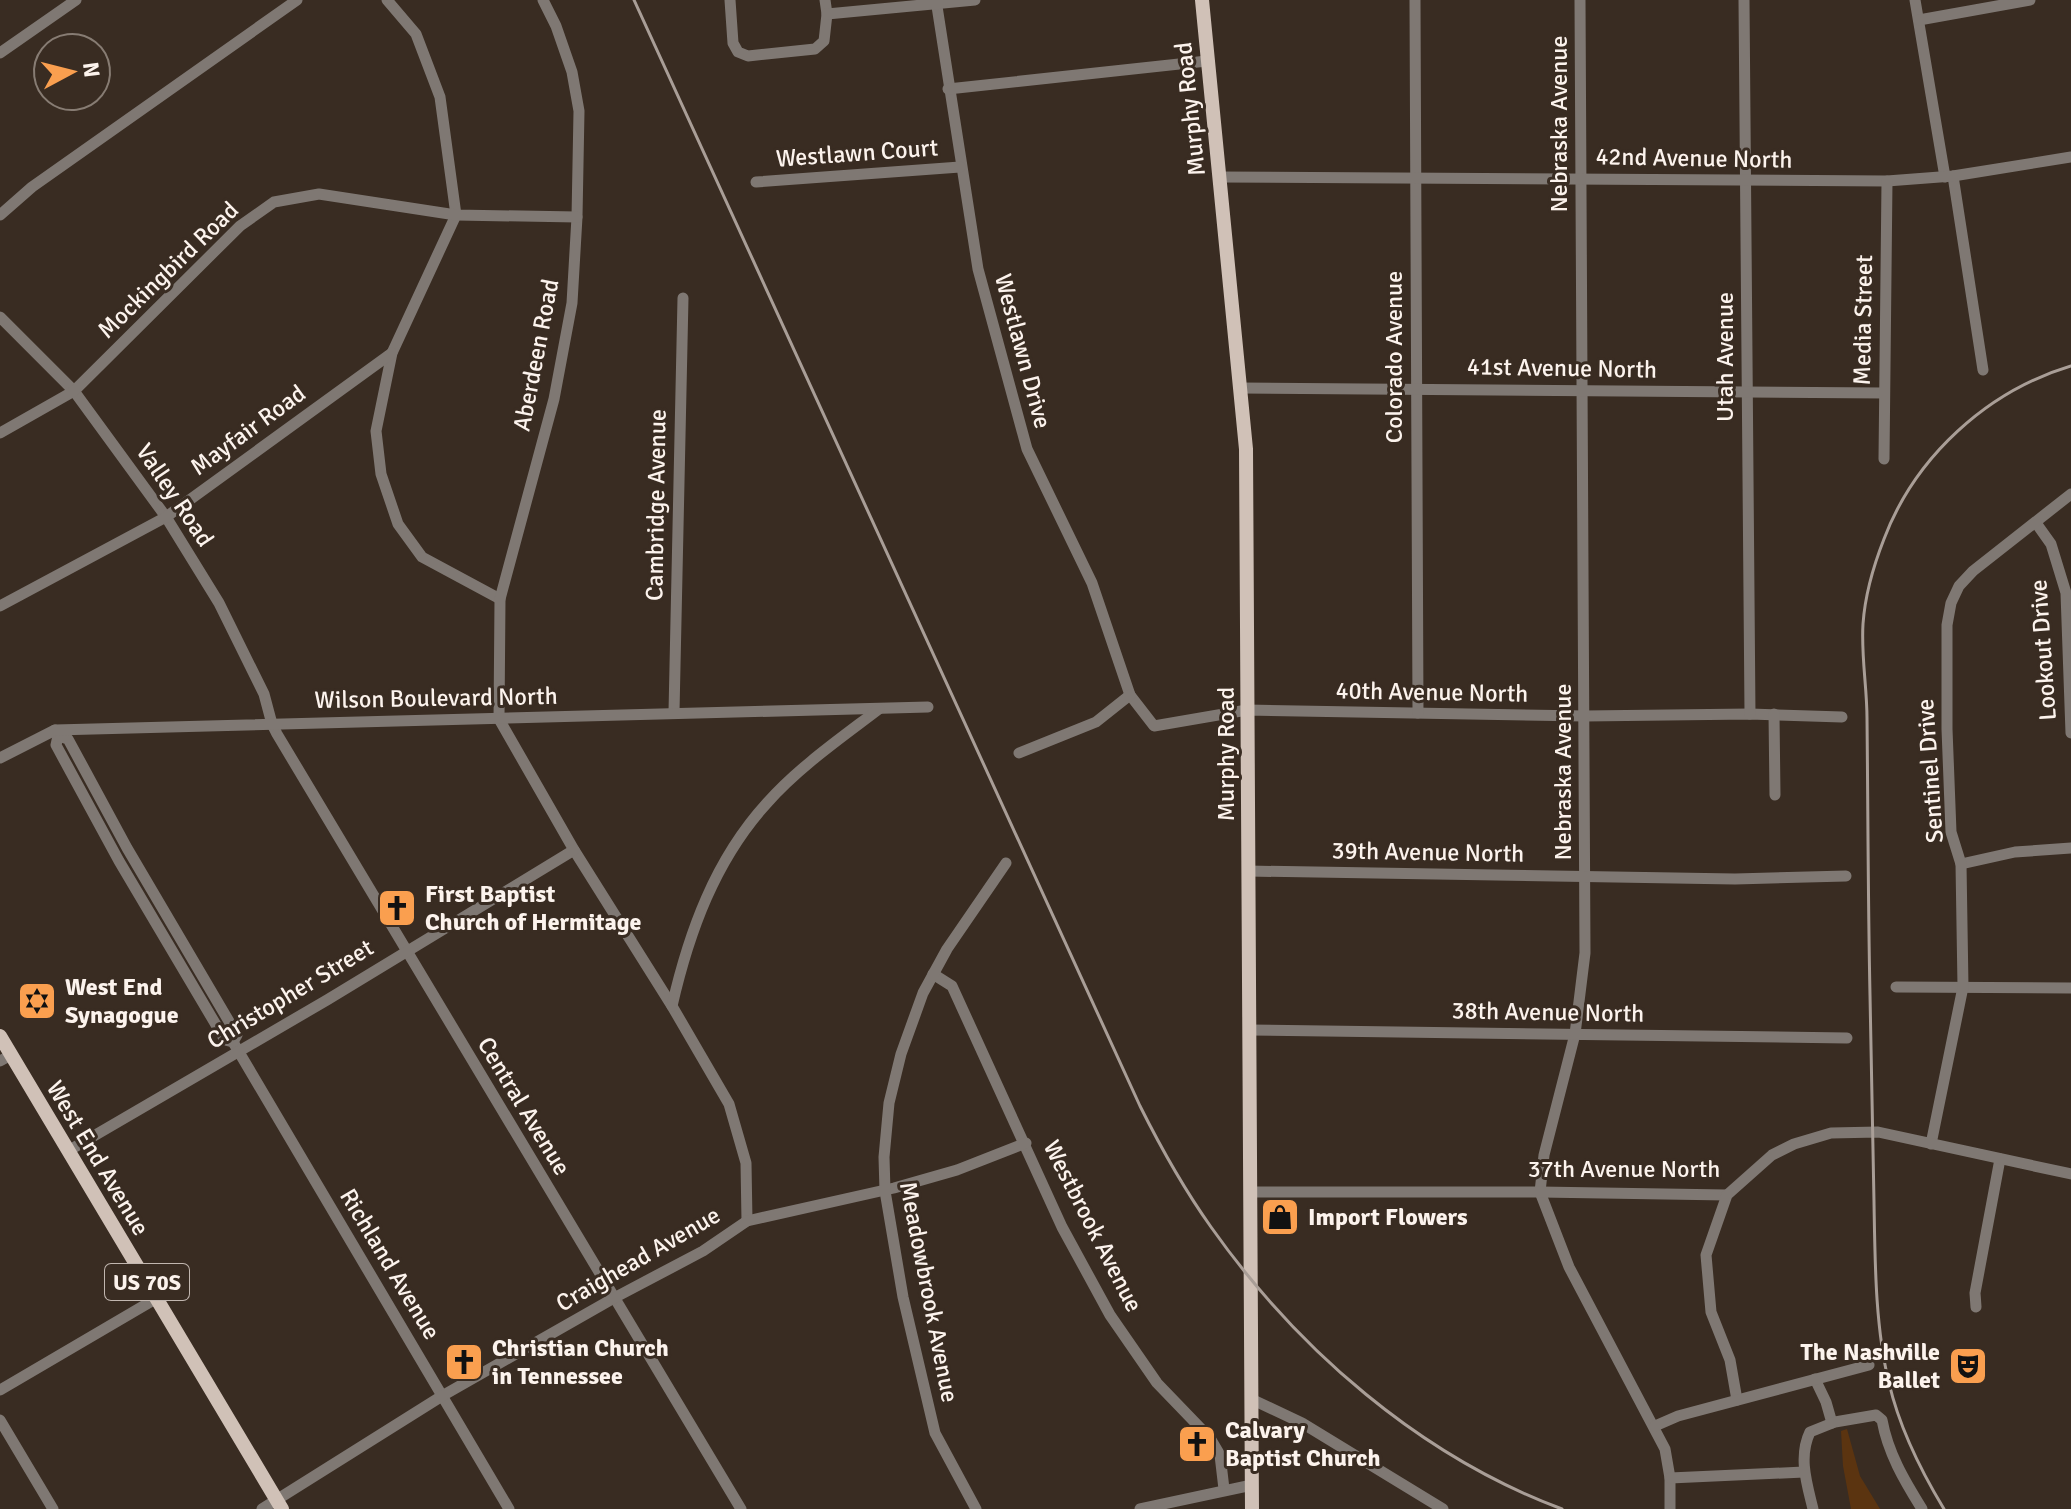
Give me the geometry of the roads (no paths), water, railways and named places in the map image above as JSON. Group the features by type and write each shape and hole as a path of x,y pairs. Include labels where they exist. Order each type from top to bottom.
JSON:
{"main road":[{"name":"Murphy Road","path":"1202,0 1246,449 1252,1509"},
{"name":"West End Avenue","path":"0,1036 6,1058 68,1151 280,1505"}],"street":[{"path":"0,53 76,0"},
{"path":"0,215 32,187 297,0"},
{"path":"387,0 416,34 440,97 456,215 392,353 376,431 381,474 398,524 422,557 500,599"},
{"name":"Aberdeen Road","path":"499,719 500,599 554,399 572,303 579,111 572,72 543,0"},
{"path":"730,0 733,43 738,52 748,56 815,49 824,41 825,0"},
{"path":"827,14 975,0"},
{"name":"Colorado Avenue","path":"1415,0 1418,713"},
{"name":"Nebraska Avenue","path":"1580,0 1585,953 1575,1034 1544,1155 1540,1192 1569,1267 1665,1449 1670,1478 1670,1509"},
{"name":"Utah Avenue","path":"1744,0 1750,714"},
{"path":"1915,0 1983,370"},
{"path":"1919,20 2030,0"},
{"name":"Westlawn Drive","path":"937,2 978,269 1027,449 1092,583 1130,695"},
{"path":"948,89 1207,61"},
{"name":"42nd Avenue North","path":"1219,177 1887,181 1949,177 2071,157"},
{"name":"Westlawn Court","path":"756,182 960,167"},
{"name":"Media Street","path":"1884,459 1887,181"},
{"name":"Mockingbird Road","path":"0,433 74,391 240,226 274,202 319,194 456,215 577,217"},
{"name":"Cambridge Avenue","path":"674,712 683,298"},
{"name":"Valley Road","path":"0,317 74,391 166,517 219,603 264,694 272,724"},
{"name":"Mayfair Road","path":"0,606 166,517 392,353"},
{"name":"41st Avenue North","path":"1240,388 1884,393"},
{"name":"Sentinel Drive","path":"1931,1144 1963,987 1961,864 1951,832 1947,729 1947,625 1951,603 1959,586 1973,571 2071,494"},
{"name":"Lookout Drive","path":"2036,523 2051,544 2066,593 2071,733"},
{"path":"1019,753 1096,722 1130,695"},
{"name":"40th Avenue North","path":"1130,695 1154,726 1247,710 1585,716 1774,714"},
{"name":"Wilson Boulevard North","path":"0,758 57,733 674,712 928,707"},
{"path":"672,1006 683,958 700,910 738,841 766,803 808,764 880,709"},
{"path":"1775,795 1774,714 1842,717"},
{"path":"499,719 574,850 729,1104 746,1163 747,1221"},
{"name":"Central Avenue","path":"272,724 741,1509"},
{"name":"Richland Avenue","path":"57,733 56,745 119,861 225,1040 235,1047 509,1509"},
{"path":"1961,864 2015,852 2071,848"},
{"name":"Christopher Street","path":"68,1151 235,1047 405,951 574,850"},
{"name":"Meadowbrook Avenue","path":"976,1509 935,1433 903,1297 885,1191 884,1157 889,1103 901,1054 923,993 947,949 1006,863"},
{"name":"39th Avenue North","path":"1248,871 1735,879 1846,876"},
{"name":"Westbrook Avenue","path":"933,974 952,986 1062,1227 1110,1315 1157,1383 1210,1438 1220,1455 1224,1489"},
{"path":"1896,987 2071,988"},
{"name":"38th Avenue North","path":"1249,1030 1847,1038"},
{"name":"37th Avenue North","path":"1250,1192 1727,1195 1772,1155 1794,1144 1831,1133 1878,1132 2071,1174"},
{"name":"Craighead Avenue","path":"262,1509 280,1505 442,1396 703,1251 747,1221 885,1191 957,1170 1026,1143"},
{"path":"1976,1307 1975,1293 2000,1159"},
{"path":"1727,1195 1708,1244 1707,1278 1711,1312 1730,1360 1737,1400"},
{"path":"0,1390 157,1298"},
{"path":"1655,1426 1678,1416 1869,1365"},
{"path":"1815,1379 1832,1423"},
{"path":"1251,1399 1302,1423 1443,1509"},
{"path":"1813,1509 1804,1472 1806,1440 1810,1432 1832,1423 1876,1415 1882,1420 1886,1442 1894,1460 1922,1509"},
{"path":"0,1420 53,1509"},
{"path":"1670,1478 1804,1472"},
{"path":"1140,1509 1252,1485"}],"railway":[{"path":"634,0 1140,1106 1182,1183 1245,1272 1283,1316 1366,1394 1411,1429 1459,1460 1510,1487 1562,1509"},
{"path":"1944,1509 1919,1464 1899,1415 1884,1361 1878,1316 1864,613 1876,560 1897,509 1935,455 1983,410 2040,377 2071,366"}],"place":[{"name":"First Baptist Church of Hermitage","path":"397,908"},
{"name":"West End Synagogue","path":"37,1001"},
{"name":"Import Flowers","path":"1280,1217"},
{"name":"Christian Church in Tennessee","path":"464,1362"},
{"name":"The Nashville Ballet","path":"1968,1366"},
{"name":"Calvary Baptist Church","path":"1197,1444"}]}
